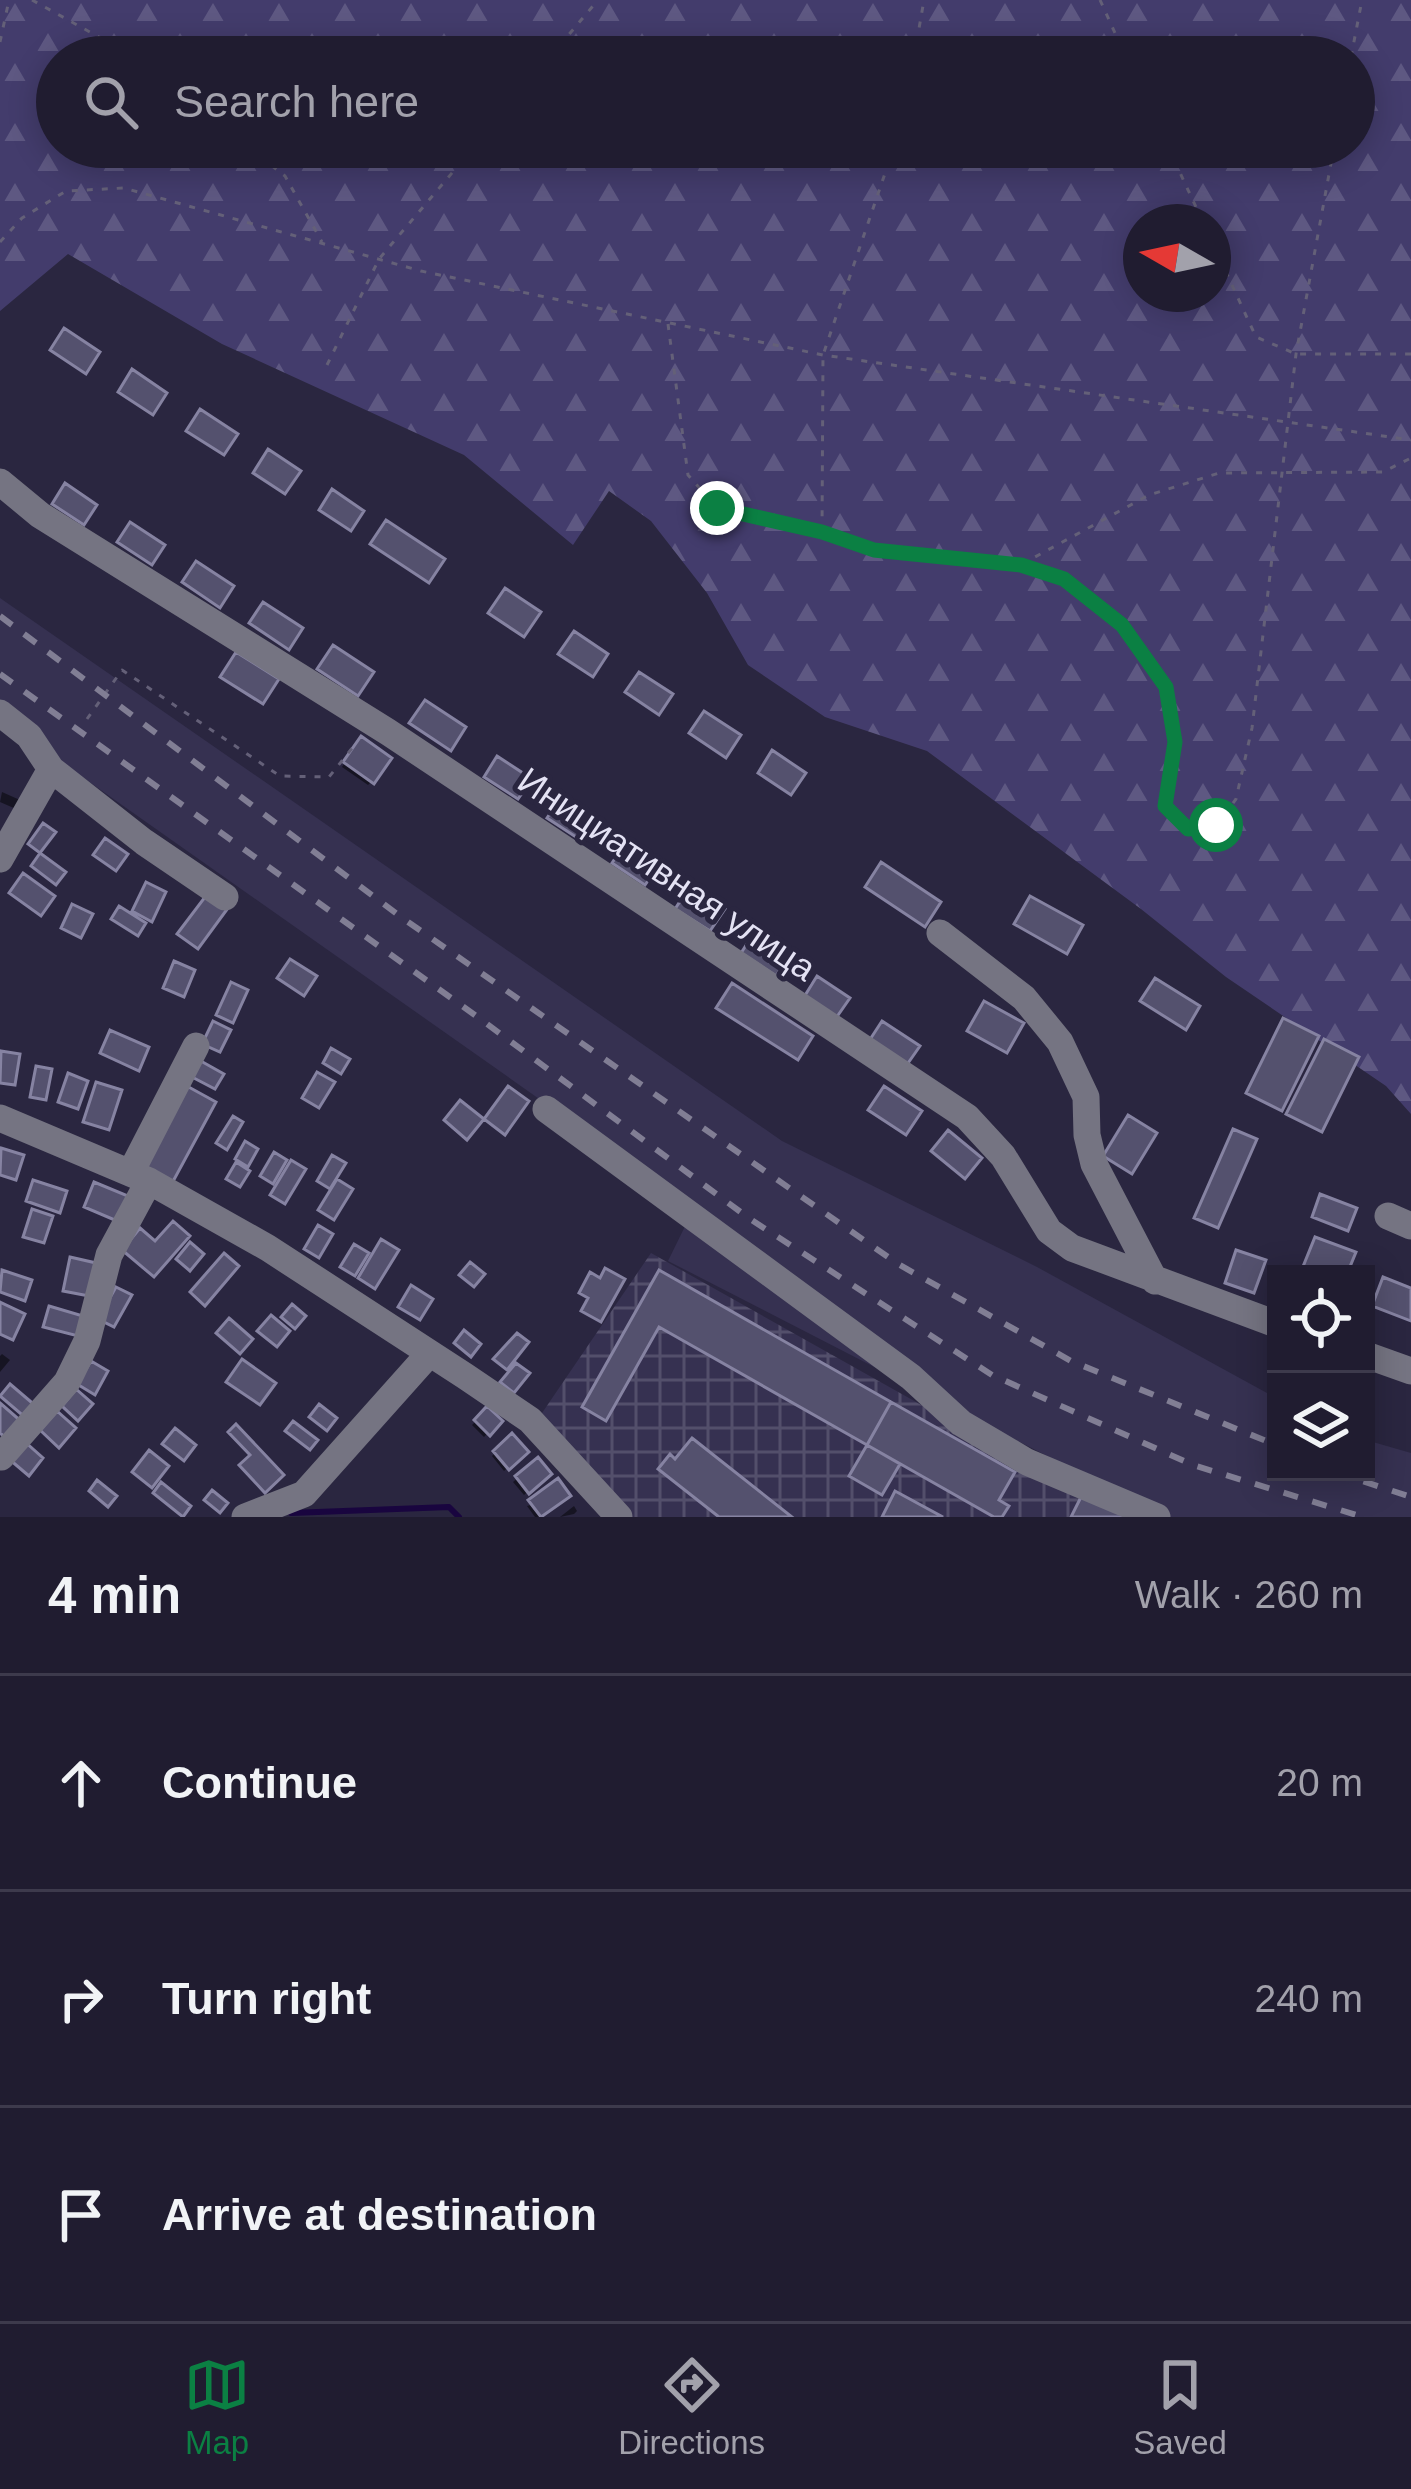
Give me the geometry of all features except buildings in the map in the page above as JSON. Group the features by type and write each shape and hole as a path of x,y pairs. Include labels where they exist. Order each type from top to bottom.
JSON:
{"street":[{"name":"Инициативная улица","path":"0,482 40,515 375,724 968,1117 1003,1156 1049,1231 1072,1248 1267,1321"},
{"path":"0,713 29,736 51,769 144,842 225,897"},
{"path":"0,859 51,769"},
{"path":"940,933 1024,998 1060,1042 1086,1097 1094,1164 1155,1280"},
{"path":"1,1457 67,1382 87,1341 109,1255 196,1046"},
{"path":"545,1109 911,1377 961,1423 1027,1462 1157,1517"},
{"path":"0,1118 140,1176 268,1248 530,1420 619,1517"},
{"path":"245,1517 304,1494 429,1354"},
{"path":"1375,1358 1411,1371"}],"path":[{"path":"0,42 9,0"},
{"path":"32,0 97,36"},
{"path":"568,36 598,0"},
{"path":"918,36 924,0"},
{"path":"1100,0 1116,36"},
{"path":"1355,36 1362,0"},
{"path":"275,168 285,176 323,243"},
{"path":"327,365 379,259 456,168"},
{"path":"822,532 824,355 887,168"},
{"path":"1178,168 1195,204"},
{"path":"668,322 688,476 717,508 822,532 874,550 1021,565 1064,579 1122,625 1166,687 1175,742 1165,806 1188,829 1216,825 1236,799 1252,728 1296,354 1330,168"},
{"path":"0,241 22,218 66,191 124,188 379,259 824,355 1411,440"},
{"path":"1231,283 1256,337 1296,354 1411,354"},
{"path":"1021,565 1149,495 1219,473 1383,472 1411,458"},
{"path":"87,719 122,670 280,776 328,777 375,724"}],"shaded area":[{"path":"0,598 782,1141 1037,1267 1267,1393 1267,1481 1375,1481 1375,1443 1411,1453 1411,1517 1166,1517 668,1261 694,1208 0,719"},
{"path":"651,1253 989,1443 1151,1517 630,1517 540,1416"}],"green space":[{"path":"0,0 1411,0 1411,1114 1386,1086 1226,977 927,751 825,717 748,665 707,593 651,521 609,491 573,545 464,455 222,344 68,254 0,311"}],"waterway":[{"path":"291,1513 449,1507 459,1517"}],"railway":[{"path":"0,616 401,917 898,1264 1071,1361 1267,1441"},
{"path":"0,674 750,1219 992,1375 1193,1465 1363,1517"},
{"path":"1362,1481 1411,1497"}],"route":[{"path":"717,508 822,532 874,550 1021,565 1064,579 1122,625 1166,687 1175,742 1165,806 1188,829 1216,825"}]}
